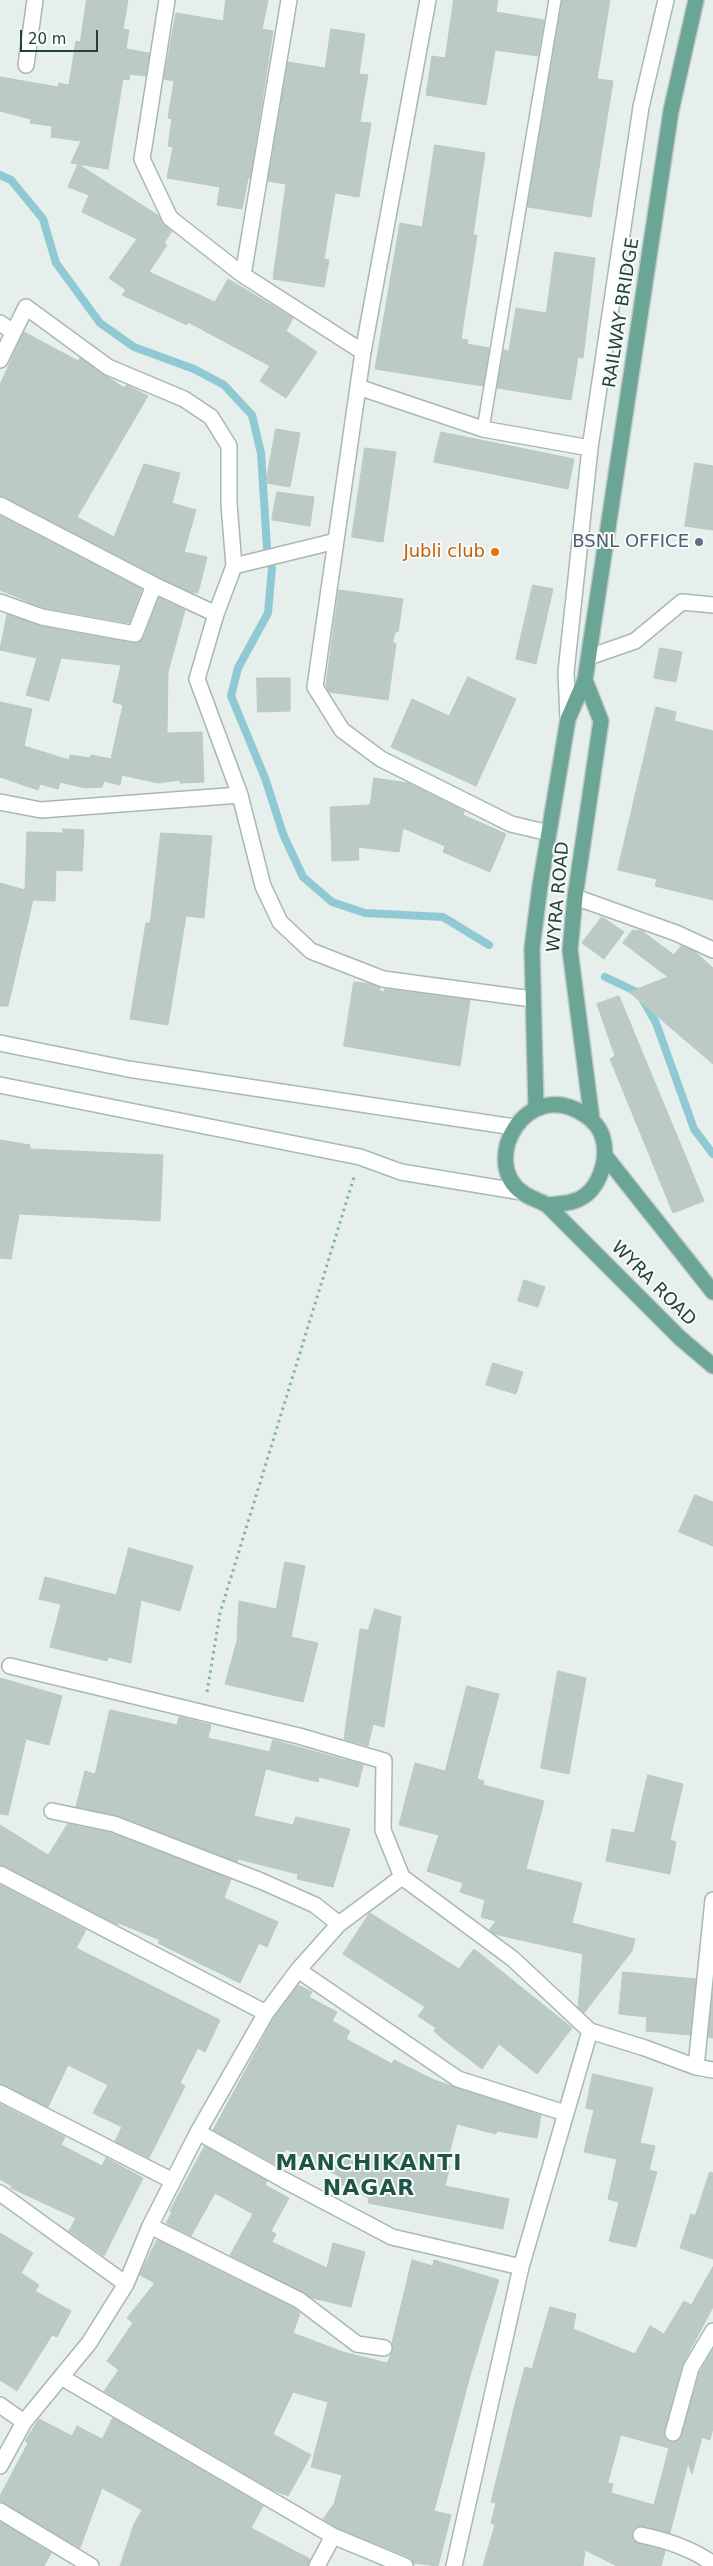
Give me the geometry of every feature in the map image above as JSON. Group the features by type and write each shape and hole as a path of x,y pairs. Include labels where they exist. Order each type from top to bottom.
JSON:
{"main road":[{"name":"RAILWAY BRIDGE","path":"592,633 671,112 696,0"},
{"name":"WYRA ROAD","path":"536,1109 532,948 568,719 585,680 592,633"},
{"name":"WYRA ROAD","path":"585,680 601,721 575,897 570,950 592,1120 603,1137 606,1157 713,1292"},
{"path":"522,1192 511,1178 506,1161 507,1143 514,1127 524,1116 536,1109 556,1105 576,1108 592,1120"},
{"path":"547,1205 575,1201 597,1184 606,1157"},
{"name":"WYRA ROAD","path":"522,1192 547,1205 680,1338 713,1366"}],"street":[{"path":"26,65 35,0"},
{"path":"167,0 142,159 170,218 243,275 363,352"},
{"path":"243,275 289,0"},
{"path":"428,0 363,352 315,687 342,730 381,759 502,819 549,833"},
{"path":"568,719 566,672 590,448 641,106 666,0"},
{"path":"0,360 26,307 108,366 184,399 211,417 228,446 229,504 241,564 216,614 197,679 240,795 262,886 280,922 311,951 383,979 532,999"},
{"path":"0,324 13,332"},
{"path":"358,387 483,429 590,448"},
{"path":"0,505 216,614"},
{"path":"241,564 336,541"},
{"path":"0,602 42,617 135,634 154,584"},
{"path":"589,657 635,641 682,602 713,605"},
{"path":"0,802 41,810 240,795"},
{"path":"575,897 676,933 713,950"},
{"path":"0,1043 128,1069 514,1127"},
{"path":"0,1085 360,1158 401,1172 522,1192"},
{"path":"10,1666 299,1736 384,1761 383,1830 402,1878 513,1959 590,2031 645,2048 696,2067 713,2070"},
{"path":"52,1811 114,1824 261,1881 315,1905 339,1924"},
{"path":"0,1874 266,2013"},
{"path":"0,2466 24,2422 89,2343 126,2284 150,2226 172,2181 266,2013 298,1970 339,1924 402,1878"},
{"path":"696,2067 713,1900"},
{"path":"298,1970 458,2079 565,2113"},
{"path":"454,2566 521,2267 590,2031"},
{"path":"0,2093 172,2181"},
{"path":"198,2132 392,2237 521,2267"},
{"path":"0,2193 126,2284"},
{"path":"150,2226 299,2300 357,2344 384,2348"},
{"path":"673,2434 692,2368 713,2331"},
{"path":"61,2377 333,2536 405,2566"},
{"path":"0,2405 24,2422"},
{"path":"0,2511 91,2566"},
{"path":"641,2535 659,2539 704,2557 713,2564"},
{"path":"317,2566 333,2536"}],"lane":[{"path":"483,429 556,0"}],"path":[{"path":"204,1712 220,1613 360,1158"}],"building":[{"path":"87,0 128,0 123,29 129,30 126,49 149,53 146,76 130,74 129,80 123,79 108,169 71,163 81,141 51,137 52,126 30,123 31,119 0,111 0,77 58,87 59,83 69,85 76,41 80,42"},
{"path":"226,0 268,0 262,29 273,31 250,178 248,178 242,209 217,205 220,187 167,178 173,147 168,146 172,119 168,118 174,81 164,79 176,13 223,21"},
{"path":"454,0 498,0 496,12 544,20 538,56 495,50 486,105 426,95 432,56 445,58"},
{"path":"562,0 610,0 597,79 613,81 591,217 528,207"},
{"path":"331,29 365,34 359,74 368,75 360,122 371,123 359,197 335,193 324,259 329,260 324,287 273,279 286,184 268,181 288,62 325,68"},
{"path":"435,145 485,153 473,235 477,235 461,339 468,340 467,344 489,348 483,386 375,369 400,223 422,227"},
{"path":"78,164 159,216 164,225 172,231 164,243 167,245 149,272 215,302 228,279 293,318 286,331 317,352 286,398 260,381 270,366 188,322 187,325 122,295 126,290 109,278 137,239 82,212 89,195 68,187"},
{"path":"555,252 595,258 583,358 578,357 571,400 497,388 504,350 509,351 516,308 546,313"},
{"path":"24,332 78,361 80,358 124,388 127,385 148,396 77,517 114,537 144,464 180,473 172,503 196,510 184,552 207,557 198,593 190,592 158,577 0,496 0,385"},
{"path":"276,429 300,433 290,487 266,483"},
{"path":"441,432 574,459 568,489 434,462"},
{"path":"365,448 396,452 383,542 352,537"},
{"path":"695,463 713,466 713,530 685,526"},
{"path":"277,492 314,497 310,526 272,520"},
{"path":"0,516 142,589 129,623 44,608 0,590"},
{"path":"533,585 553,589 536,664 516,659"},
{"path":"339,590 403,599 398,632 396,631 392,642 396,644 388,700 329,692 326,686"},
{"path":"159,598 185,610 168,672 167,733 202,732 204,782 180,783 180,780 158,783 122,775 120,785 104,781 102,787 85,788 60,782 58,789 40,784 38,790 0,777 0,702 32,709 24,746 69,760 70,755 90,758 91,755 111,759 123,705 113,702 121,665 61,658 49,701 26,695 37,658 0,650 7,614 40,626 137,643 144,637"},
{"path":"660,648 682,652 676,682 654,678"},
{"path":"468,677 516,699 476,786 391,747 412,699 449,716"},
{"path":"257,678 290,678 290,711 258,712"},
{"path":"656,707 676,712 674,721 713,731 713,900 655,886 657,879 618,870"},
{"path":"374,778 408,783 464,811 463,815 506,834 490,872 443,852 445,846 403,828 399,852 358,847 359,860 332,861 330,807 370,805"},
{"path":"63,829 84,830 82,871 56,870 55,901 33,900 8,1006 0,1006 0,883 25,890 27,832 63,833"},
{"path":"161,833 212,836 204,918 186,916 168,1025 130,1019 146,923 150,923"},
{"path":"602,917 624,932 604,959 582,943"},
{"path":"633,930 642,931 674,955 681,946 695,952 713,968 713,1064 629,992 668,977 623,943"},
{"path":"354,982 371,984 384,992 385,989 470,1000 460,1066 344,1046"},
{"path":"619,996 704,1201 673,1213 610,1059 615,1056 597,1004"},
{"path":"0,1140 30,1145 30,1149 163,1155 160,1221 19,1214 11,1259 0,1258"},
{"path":"524,1280 545,1287 538,1307 518,1301"},
{"path":"493,1363 523,1372 516,1394 486,1385"},
{"path":"695,1495 713,1502 713,1546 679,1532"},
{"path":"129,1548 193,1566 180,1611 141,1600 131,1663 108,1657 107,1661 50,1647 61,1604 39,1599 45,1577 116,1595"},
{"path":"285,1562 305,1566 291,1637 318,1643 303,1702 225,1684 237,1641 239,1601 276,1609"},
{"path":"375,1609 401,1617 384,1727 373,1724 368,1746 344,1739 360,1629 368,1630"},
{"path":"558,1671 586,1678 569,1774 541,1768"},
{"path":"0,1678 62,1696 49,1745 26,1739 8,1815 0,1814"},
{"path":"467,1686 499,1694 477,1779 484,1781 483,1785 544,1801 526,1869 582,1883 572,1923 635,1939 632,1951 584,2013 578,2007 583,1954 494,1934 489,1930 496,1921 481,1917 485,1900 460,1892 463,1883 427,1871 439,1835 399,1825 415,1763 445,1771"},
{"path":"110,1710 177,1725 179,1717 211,1725 208,1738 270,1752 254,1816 293,1825 296,1817 350,1829 333,1887 297,1879 298,1874 238,1859 237,1862 117,1815 76,1807 85,1771 95,1774"},
{"path":"273,1740 363,1765 358,1787 319,1777 318,1782 266,1769"},
{"path":"648,1775 683,1784 670,1840 676,1842 670,1874 606,1861 612,1829 634,1833"},
{"path":"68,1824 111,1833 231,1879 224,1898 278,1922 267,1947 259,1943 240,1983 158,1943 160,1940 119,1923 118,1925 0,1865 0,1825 48,1855"},
{"path":"0,1885 86,1930 76,1948 220,2020 205,2052 198,2048 180,2083 185,2086 149,2158 115,2141 122,2127 93,2113 108,2085 68,2065 48,2107 0,2084"},
{"path":"370,1913 459,1969 474,1949 572,2028 537,2074 499,2044 482,2069 444,2040 434,2031 436,2028 418,2016 425,2007 343,1954"},
{"path":"623,1972 696,1979 690,2035 646,2031 647,2017 619,2014"},
{"path":"298,1985 312,1992 309,1997 337,2012 332,2021 350,2031 346,2039 392,2064 394,2060 434,2080 541,2115 537,2138 497,2131 496,2134 457,2124 446,2165 450,2166 445,2186 509,2199 503,2229 368,2203 369,2198 336,2182 339,2176 286,2149 277,2165 213,2130 274,2018"},
{"path":"713,1993 713,2038 708,2037"},
{"path":"593,2074 653,2088 640,2143 655,2146 649,2170 657,2172 636,2247 609,2241 619,2202 608,2199 617,2159 584,2152 594,2110 586,2108"},
{"path":"0,2104 65,2137 61,2145 102,2166 106,2158 143,2178 104,2256 69,2231 76,2218 11,2188 12,2186 0,2179"},
{"path":"205,2146 267,2181 265,2185 289,2198 271,2231 276,2234 272,2242 327,2268 333,2243 365,2252 351,2307 312,2298 230,2255 253,2214 215,2193 191,2236 166,2223 172,2212 170,2211"},
{"path":"710,2172 713,2173 713,2259 680,2248 691,2214 695,2216"},
{"path":"0,2233 33,2253 21,2273 39,2285 35,2291 71,2311 57,2337 52,2335 17,2391 0,2380"},
{"path":"157,2240 294,2308 300,2313 293,2333 343,2352 387,2363 393,2350 392,2343 412,2260 433,2266 434,2260 499,2280 470,2376 434,2511 451,2515 438,2566 414,2563 409,2557 337,2528 323,2519 334,2504 342,2475 311,2467 328,2402 293,2392 273,2434 311,2455 288,2496 271,2489 104,2391 119,2370 107,2361 133,2323 127,2318 155,2283 140,2275"},
{"path":"713,2267 713,2307 682,2365 664,2431 666,2439 670,2442 680,2439 700,2372 713,2349 713,2428 710,2440 702,2437 692,2474 688,2463 670,2533 643,2526 634,2528 632,2533 635,2542 665,2551 661,2566 617,2566 585,2550 583,2566 483,2566 495,2525 491,2523 496,2503 491,2502 515,2404 525,2367 532,2369 550,2307 576,2314 573,2329 635,2354 650,2326 664,2334 684,2301 691,2305","holes":["621,2435 669,2448 654,2505 611,2493 613,2484 608,2483"]},
{"path":"113,2418 263,2506 251,2528 310,2559 308,2566 120,2566 134,2524 142,2510 102,2488 80,2548 0,2502 0,2496 28,2443 25,2441 39,2419 72,2436 77,2426 102,2439"},
{"path":"0,2522 51,2553 44,2566 0,2566"}],"waterway":[{"path":"0,175 11,180 43,219 56,263 100,323 134,347 194,369 224,385 252,415 261,453 267,548 272,568 268,613 238,668 231,696 265,778 283,834 303,877 332,902 365,913 443,917 489,945"},
{"path":"605,977 639,993 656,1023 694,1129 713,1154"}],"place":[{"name":"BSNL OFFICE","path":"699,542"},
{"name":"Jubli club","path":"495,552"}],"district":[{"name":"MANCHIKANTI NAGAR","path":"369,2176"}]}
